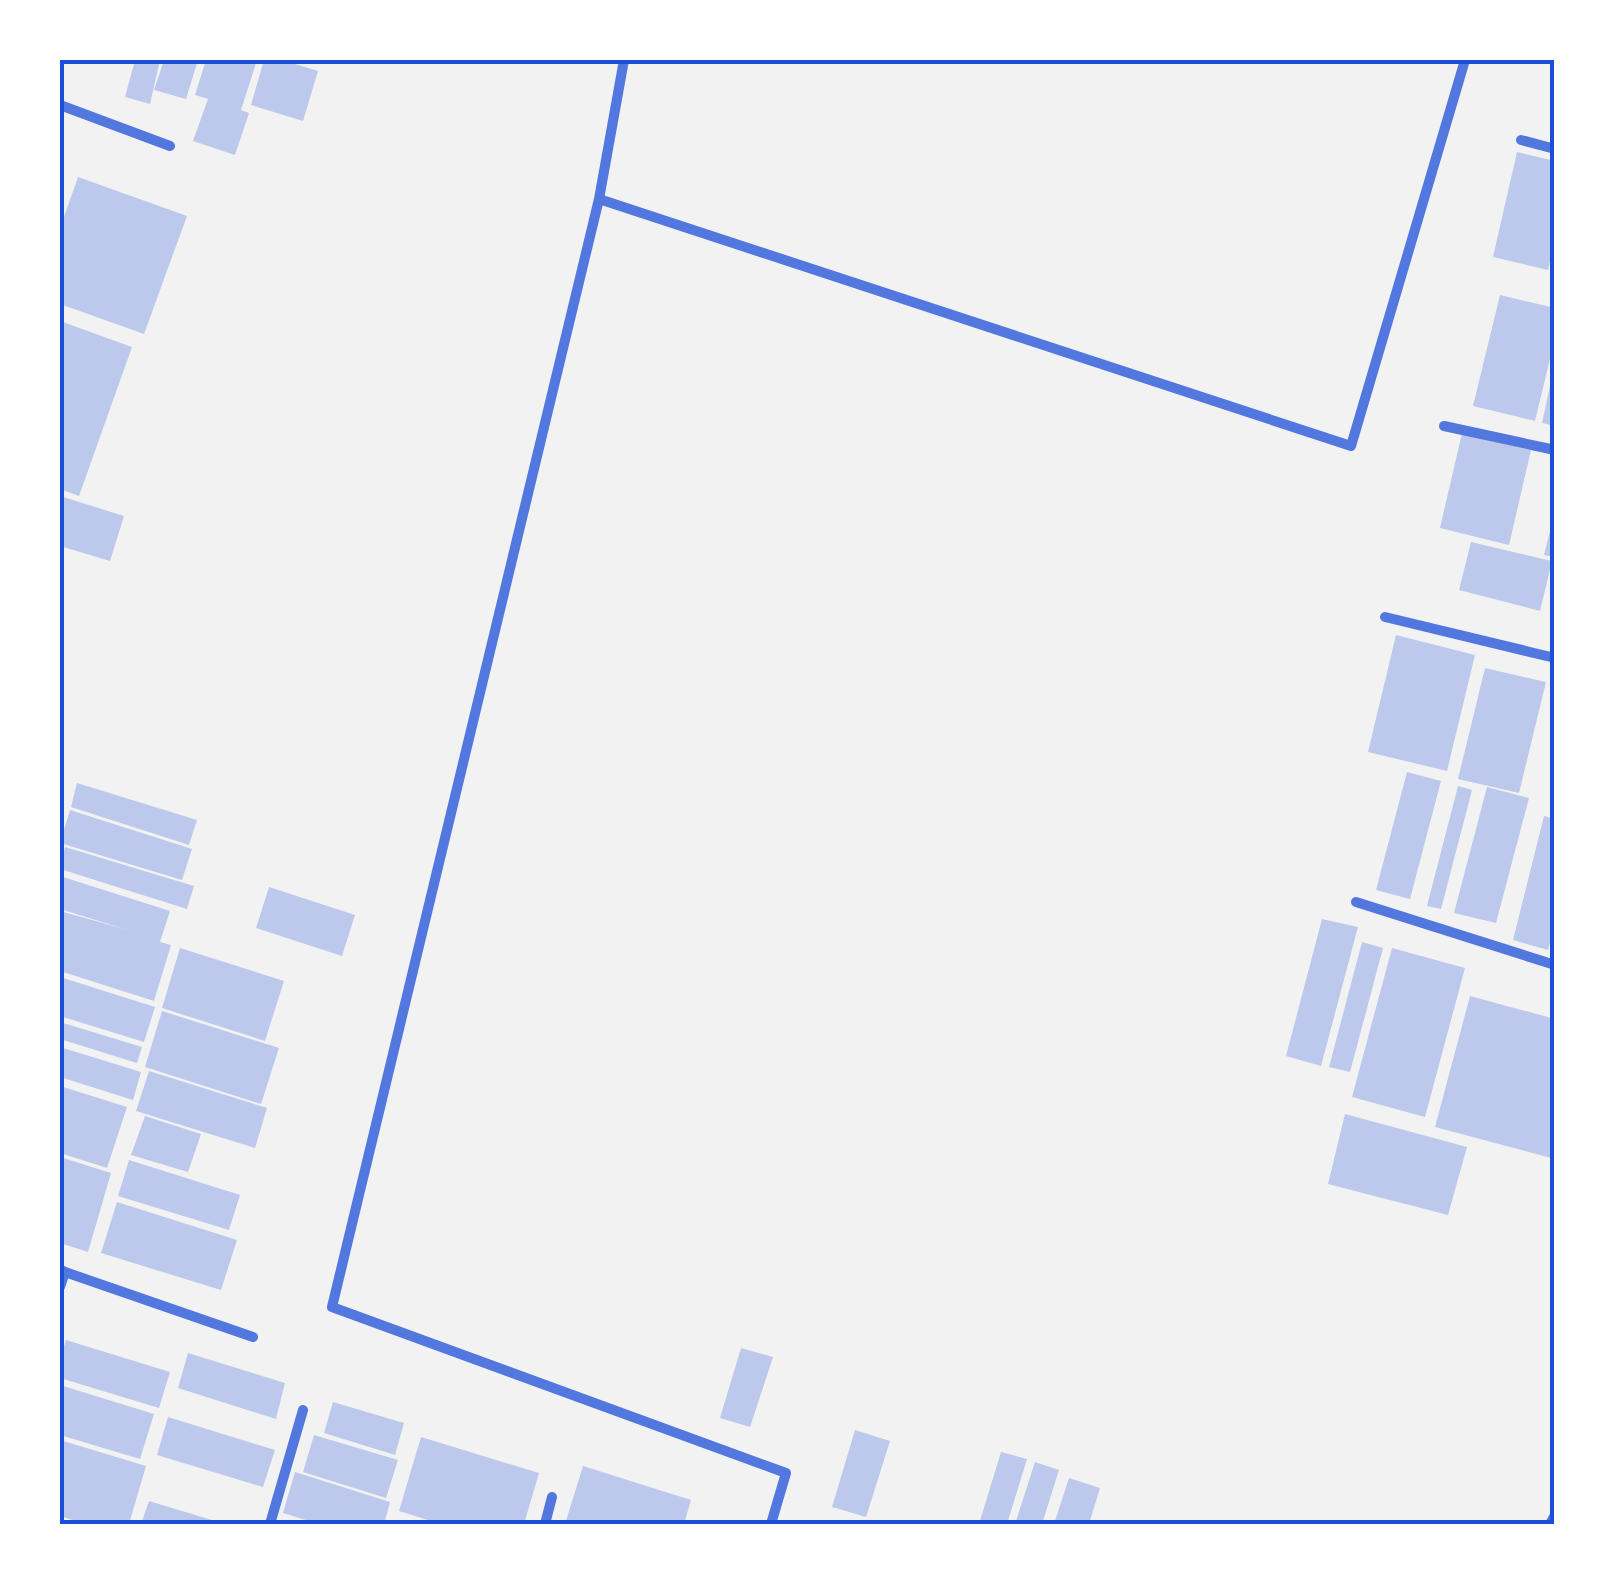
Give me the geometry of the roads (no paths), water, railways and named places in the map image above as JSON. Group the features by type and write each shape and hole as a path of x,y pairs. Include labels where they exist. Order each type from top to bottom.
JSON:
{"street":[{"path":"624,60 599,199 332,1308 786,1472 772,1524"},
{"path":"599,199 1351,446 1465,60"},
{"path":"60,105 170,146"},
{"path":"1521,140 1555,149"},
{"path":"1444,426 1555,450"},
{"path":"1386,617 1555,658"},
{"path":"1356,902 1555,965"},
{"path":"60,1287 62,1271 253,1337"},
{"path":"270,1524 303,1410"},
{"path":"545,1524 552,1497"},
{"path":"1550,1524 1555,1515"}]}
